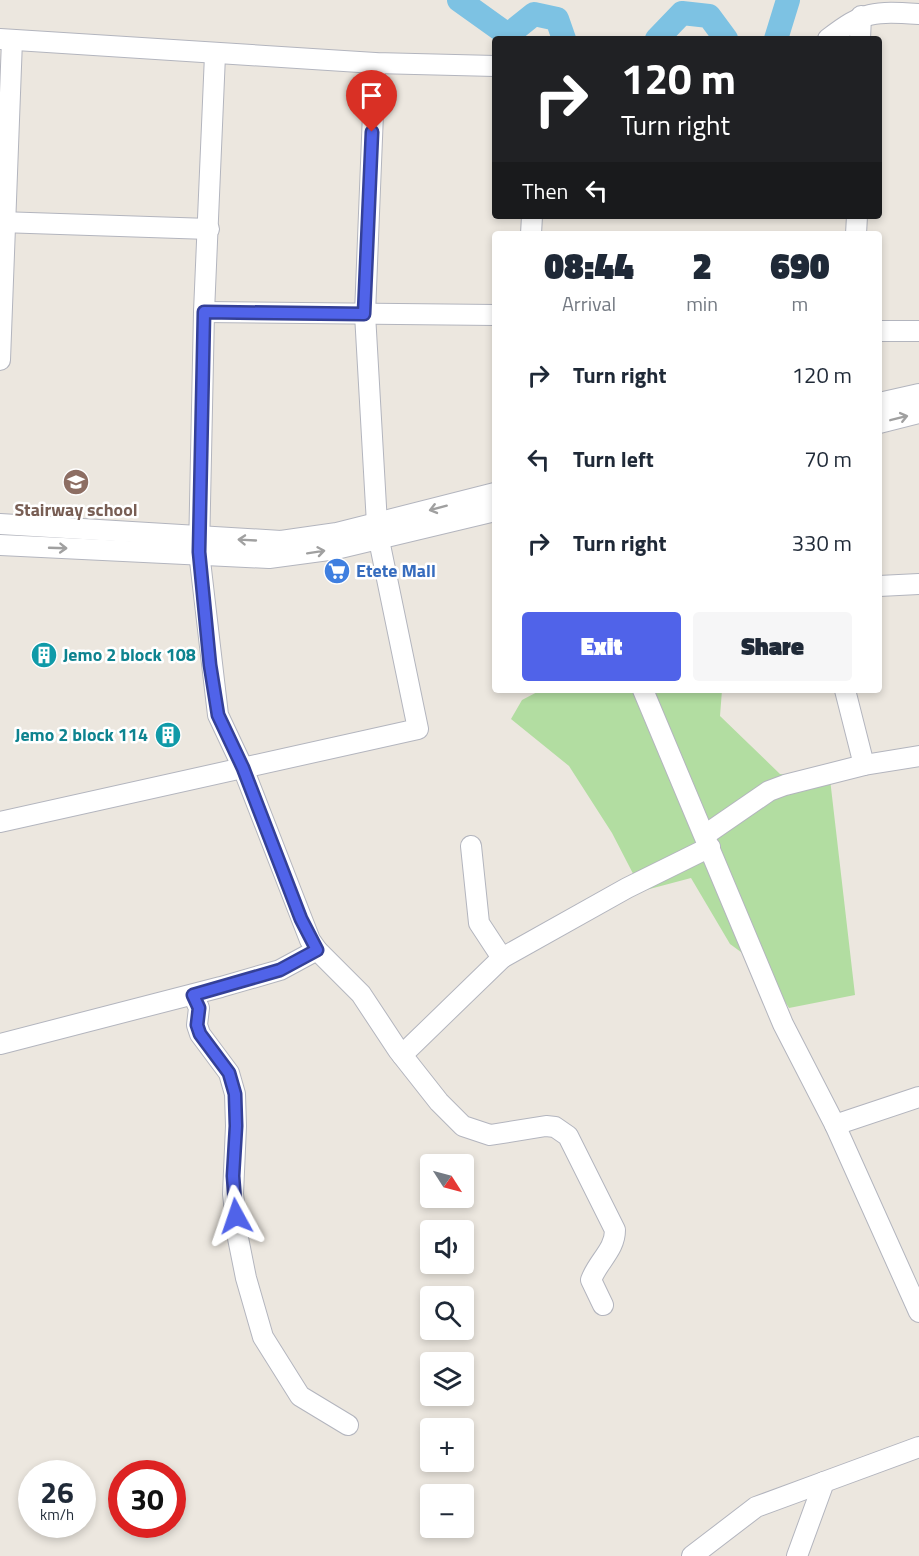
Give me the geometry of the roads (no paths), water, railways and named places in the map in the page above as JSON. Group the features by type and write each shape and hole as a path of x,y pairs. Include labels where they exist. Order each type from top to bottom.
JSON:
{"street":[{"path":"832,36 861,16 873,12 919,14"},
{"path":"860,36 861,16"},
{"path":"0,360 6,40 215,55 492,66"},
{"path":"215,55 204,312 200,545 210,665 218,715 243,768 274,853 310,940 361,994 402,1055 439,1102 463,1126 490,1135 555,1127 568,1136 615,1230 615,1240 595,1269 591,1280 603,1305"},
{"path":"0,822 418,729 378,532 364,314 375,63"},
{"path":"3,222 209,229"},
{"path":"204,312 492,315"},
{"path":"882,331 919,331"},
{"path":"882,402 919,394"},
{"path":"882,422 919,413"},
{"path":"0,524 200,545 240,558 269,558 302,555 492,494"},
{"path":"378,532 492,512"},
{"path":"0,545 200,545"},
{"path":"882,586 919,584"},
{"path":"644,693 783,1024 913,1285 919,1312"},
{"path":"846,693 864,765"},
{"path":"402,1055 502,958 708,841 769,791 864,765 919,756"},
{"path":"471,846 479,923 502,958"},
{"path":"0,1044 193,995 280,970 317,950"},
{"path":"193,995 199,1008 197,1025 200,1034 229,1073 235,1094 233,1194 238,1238 246,1278 263,1337 300,1396 348,1425"},
{"path":"835,1125 919,1097"},
{"path":"692,1556 756,1507 919,1447"},
{"path":"797,1556 824,1482"}],"waterway":[{"path":"459,0 508,35 534,14 557,19 563,36"},
{"path":"777,36 788,0"},
{"path":"660,36 682,13 709,16 724,36"}],"place":[{"name":"Stairway school","path":"76,482"},
{"name":"Etete Mall","path":"337,571"},
{"name":"Jemo 2 block 108","path":"44,655"},
{"name":"Jemo 2 block 114","path":"168,735"}]}
